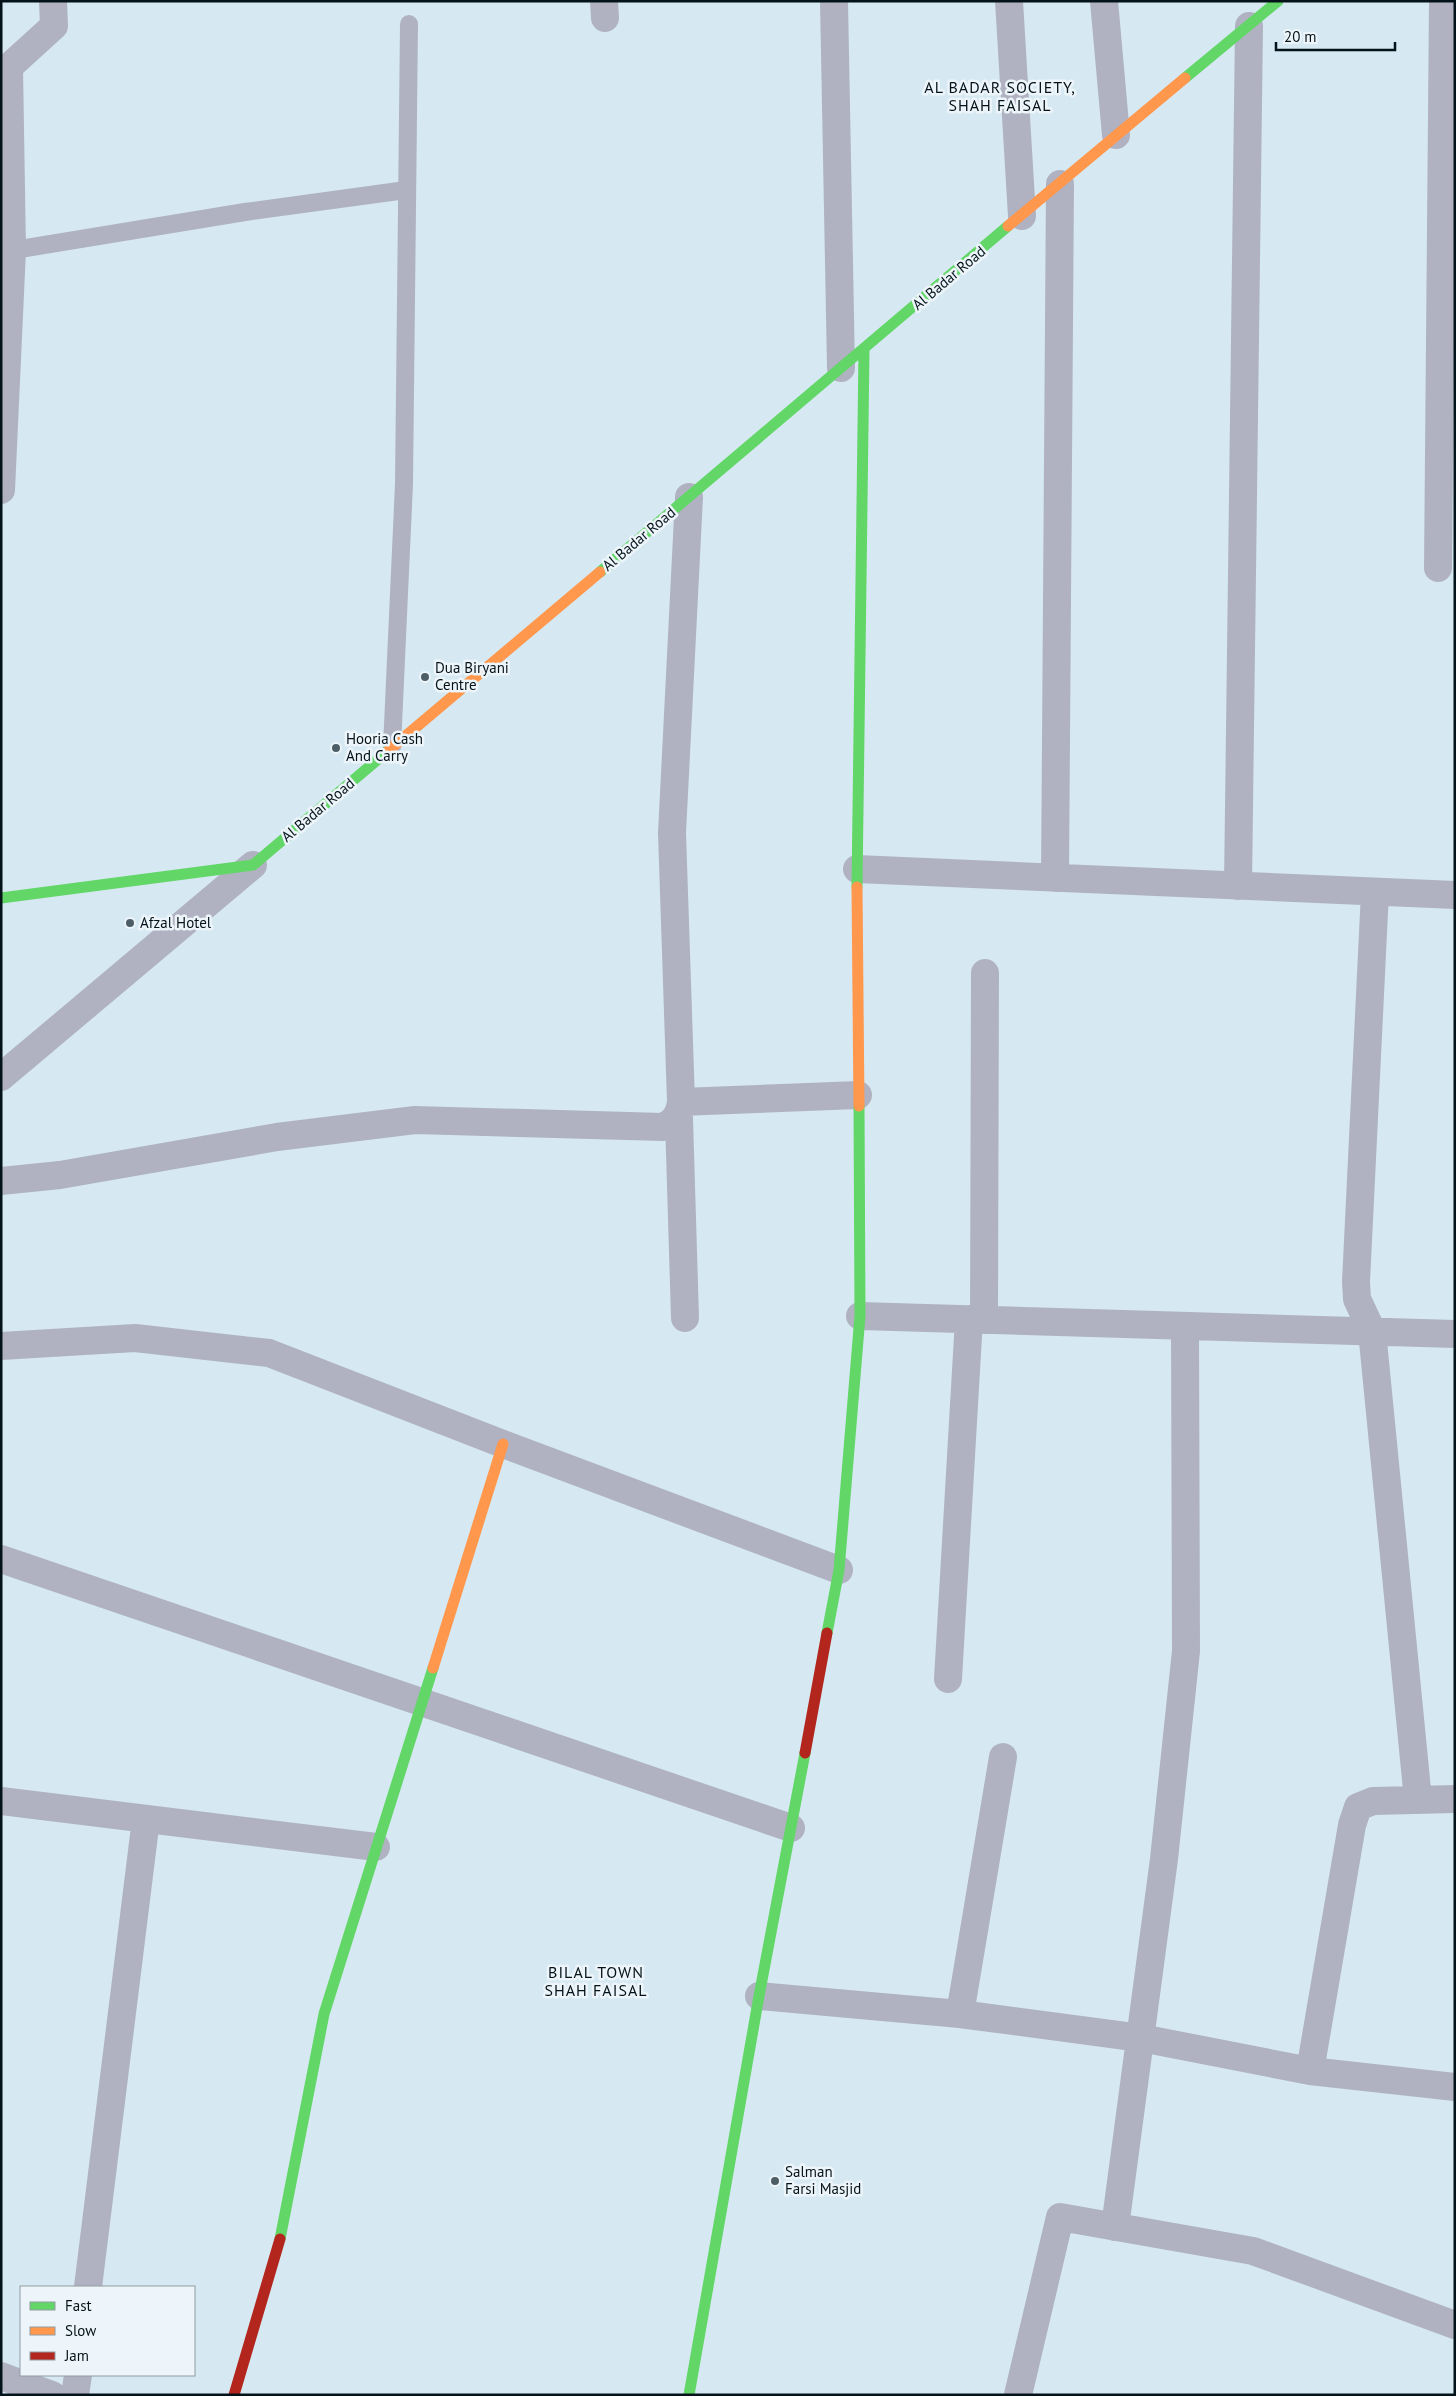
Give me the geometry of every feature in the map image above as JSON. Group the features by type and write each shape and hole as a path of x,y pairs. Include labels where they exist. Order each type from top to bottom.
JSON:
{"street":[{"path":"1,490 9,67 54,26 53,1"},
{"path":"834,1 841,368"},
{"path":"1008,1 1022,216"},
{"path":"1104,1 1116,135"},
{"name":"Al Badar Road","path":"1,1077 864,350 1116,135 1278,1"},
{"path":"1438,568 1443,1"},
{"path":"1238,886 1248,26"},
{"path":"1055,878 1060,184"},
{"path":"689,2395 759,1996 839,1570 860,1316 857,869 864,350"},
{"path":"685,1318 672,833 689,497"},
{"path":"1,898 253,865"},
{"path":"857,869 1455,895"},
{"path":"1375,892 1356,1282 1357,1299 1372,1331 1418,1800"},
{"path":"948,1679 976,1320 985,973"},
{"path":"680,1110 858,1095"},
{"path":"1,1181 60,1175 276,1137 415,1120 663,1127 673,1122 680,1110"},
{"path":"860,1316 1455,1334"},
{"path":"1115,2227 1164,1859 1186,1651 1185,1326"},
{"path":"1,1346 135,1338 269,1353 503,1444 839,1570"},
{"path":"234,2395 278,2247 324,2014 503,1444"},
{"path":"1,1559 791,1828"},
{"path":"960,2014 1003,1757"},
{"path":"1310,2071 1352,1825 1358,1807 1373,1800 1455,1799"},
{"path":"1,1801 376,1847"},
{"path":"88,2286 146,1819"},
{"path":"759,1996 960,2014 1141,2038 1310,2071 1455,2087"},
{"path":"1018,2395 1060,2217 1254,2251 1455,2325"},
{"path":"1,2376 52,2395"},
{"path":"75,2395 78,2376"}],"lane":[{"path":"392,747 404,484 409,24"},
{"path":"6,251 245,212 406,190"}],"traffic: fast":[{"path":"1185,78 1278,1"},
{"path":"600,572 1008,226"},
{"path":"857,887 864,350"},
{"path":"1,898 253,865 389,750"},
{"path":"827,1633 839,1570 860,1316 859,1106"},
{"path":"280,2239 324,2014 433,1668"},
{"path":"689,2395 759,1996 805,1753"}],"traffic: slow":[{"path":"1008,226 1185,78"},
{"path":"389,750 600,572"},
{"path":"857,887 859,1106"},
{"path":"433,1668 503,1444"}],"traffic: jam":[{"path":"805,1753 827,1633"},
{"path":"234,2395 280,2239"}],"place":[{"name":"Dua Biryani Centre","path":"425,677"},
{"name":"Hooria Cash And Carry","path":"336,748"},
{"name":"Afzal Hotel","path":"130,923"},
{"name":"Salman Farsi Masjid","path":"775,2181"}],"district":[{"name":"AL BADAR SOCIETY, SHAH FAISAL","path":"1000,96"},
{"name":"BILAL TOWN SHAH FAISAL","path":"596,1981"}]}
